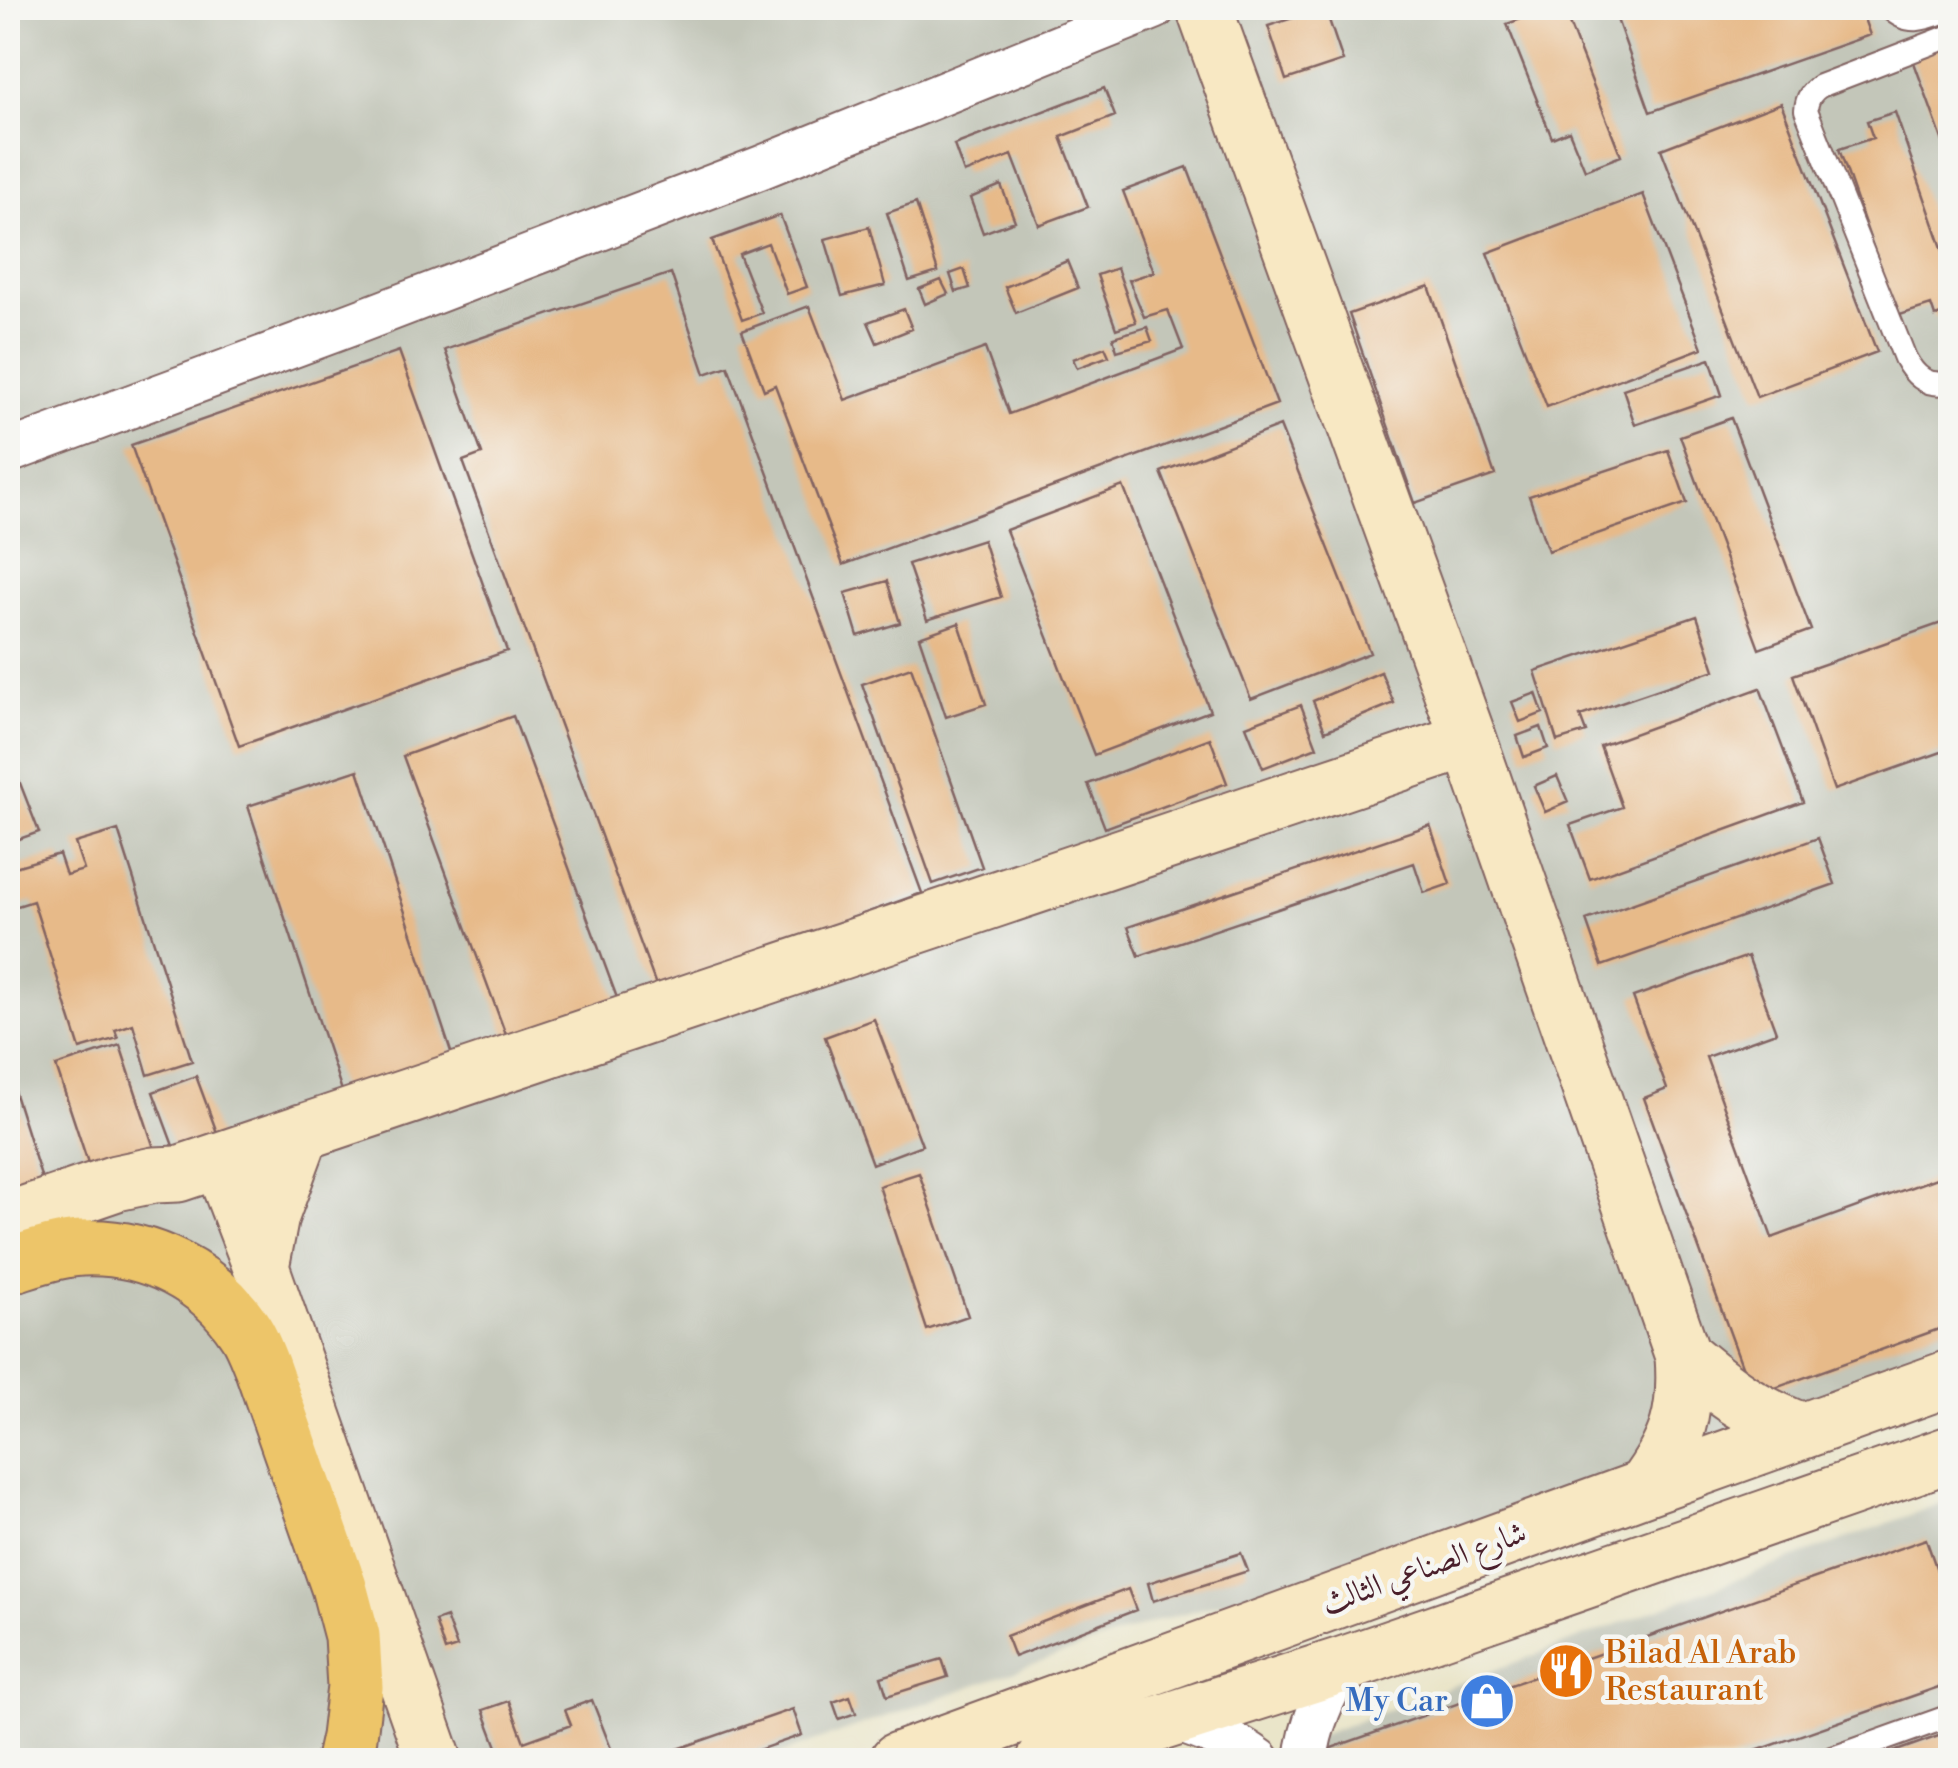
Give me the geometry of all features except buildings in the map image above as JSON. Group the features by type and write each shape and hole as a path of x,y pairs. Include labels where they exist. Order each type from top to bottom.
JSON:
{"main road":[{"path":"8,1266 78,1248 136,1254 170,1264 201,1282 227,1306 248,1334 340,1587 352,1636 355,1687 344,1760"}],"street":[{"path":"8,452 744,174 1154,8"},
{"path":"1204,8 1469,740 1684,1356 1685,1389 1679,1425 1666,1459 1644,1488"},
{"path":"8,1220 116,1183 199,1167 1469,740"},
{"path":"261,1267 270,1216 302,1132"},
{"path":"8,1247 143,1197 199,1167"},
{"path":"199,1167 261,1267 434,1760"},
{"path":"1684,1356 1738,1401 1802,1431"},
{"name":"شارع الصناعي الثالث","path":"898,1760 1950,1378"},
{"name":"شارع الصناعي الثالث","path":"1044,1760 1342,1665 1950,1454"},
{"path":"1306,1760 1316,1717 1342,1665"},
{"path":"1175,1720 1212,1732 1259,1760"}],"lane":[{"path":"1890,8 1900,17 1912,20 1950,10"},
{"path":"1950,36 1820,86 1812,91 1806,110 1912,372 1925,382 1950,382"},
{"path":"1827,1760 1950,1716"}],"shaded area":[{"path":"8,8 1950,8 1950,1397 1160,1620 762,1760 8,1760"},
{"path":"1950,1500 1950,1760 1254,1760"}],"place":[{"name":"Bilad Al Arab Restaurant","path":"1566,1671"},
{"name":"My Car","path":"1487,1701"}]}
